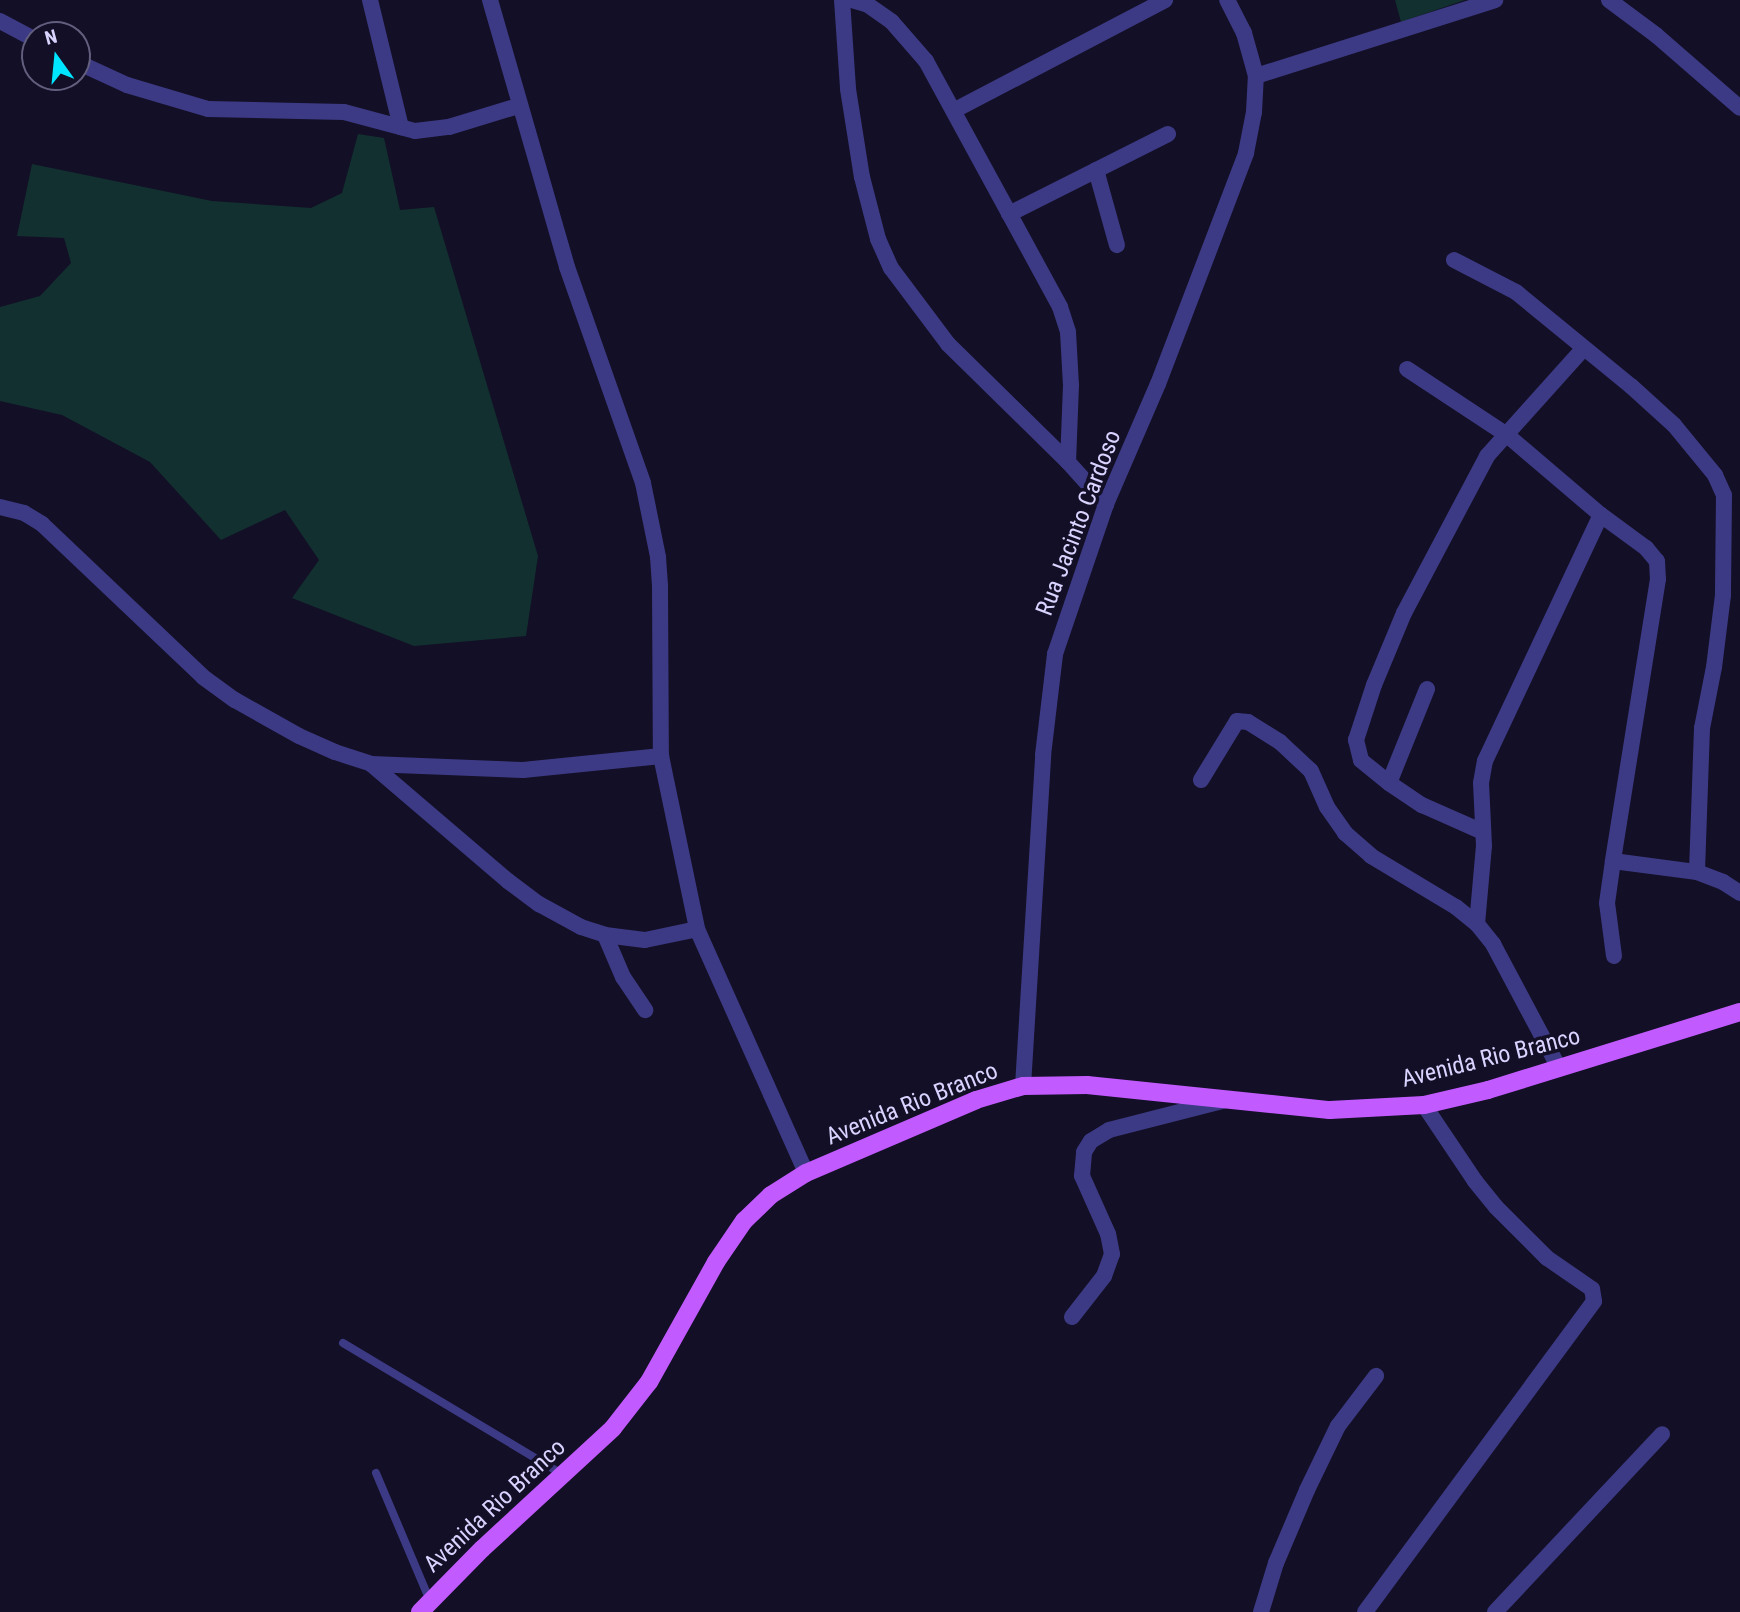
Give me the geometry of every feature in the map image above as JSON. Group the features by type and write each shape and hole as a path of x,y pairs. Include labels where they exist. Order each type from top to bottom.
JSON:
{"main road":[{"name":"Avenida Rio Branco","path":"425,1606 482,1549 613,1428 649,1382 716,1262 744,1221 771,1195 806,1173 976,1100 1023,1086 1087,1085 1331,1110 1424,1105 1559,1068 1740,1012"}],"street":[{"path":"370,0 401,127"},
{"path":"490,0 566,267 643,483 659,576 661,756 697,929 806,1173"},
{"path":"842,0 848,89 862,177 878,239 891,268 948,344 1068,462 1106,504"},
{"path":"852,0 880,13 908,39 926,61 1060,307 1068,332 1071,385 1068,462"},
{"path":"955,110 1165,0"},
{"name":"Rua Jacinto Cardoso","path":"1023,1086 1042,755 1051,677 1063,627 1106,504 1158,384 1234,189 1251,131 1256,76 1244,33 1227,0"},
{"path":"1256,76 1496,0"},
{"path":"1609,0 1656,35 1740,108"},
{"path":"0,20 21,32"},
{"path":"91,68 127,85 208,108 344,112 401,127 429,131 519,106"},
{"path":"1009,214 1168,134"},
{"path":"1097,170 1117,245"},
{"path":"1454,260 1516,292 1674,425 1716,475 1724,495 1723,595 1714,667 1702,728 1697,872"},
{"path":"1483,832 1422,806 1389,783 1361,760 1357,731 1386,654 1423,572 1476,473 1584,349"},
{"path":"1407,369 1507,435 1601,515 1646,548 1657,561 1607,903 1614,956"},
{"path":"0,507 24,513 42,524 203,677 235,700 299,736 371,764 508,881 556,914 605,935 645,940 697,929"},
{"path":"1477,924 1483,832 1481,783 1489,748 1601,515"},
{"path":"1389,783 1427,689"},
{"path":"1201,780 1233,724 1248,722 1273,737 1303,763 1345,832 1371,856 1457,907 1477,924 1493,944 1559,1068"},
{"path":"371,764 549,769 661,756"},
{"path":"1613,861 1697,872 1723,882 1740,893"},
{"path":"605,935 623,977 645,1010"},
{"path":"1072,1317 1104,1276 1112,1254 1108,1234 1082,1176 1084,1152 1091,1140 1109,1130 1229,1099"},
{"path":"1365,1612 1594,1301 1592,1289 1547,1258 1496,1207 1475,1181 1424,1105"},
{"path":"1261,1612 1276,1563 1338,1426 1376,1376"},
{"path":"1495,1612 1662,1434"}],"lane":[{"path":"343,1343 565,1475"},
{"path":"376,1473 425,1606"}],"green space":[{"path":"1395,0 1465,0 1401,22"},
{"path":"358,134 384,138 400,210 434,207 538,556 526,636 414,646 292,598 319,560 285,510 221,540 150,462 62,415 0,401 0,307 40,296 71,263 64,238 17,236 32,164 212,201 311,208 342,193"}]}
